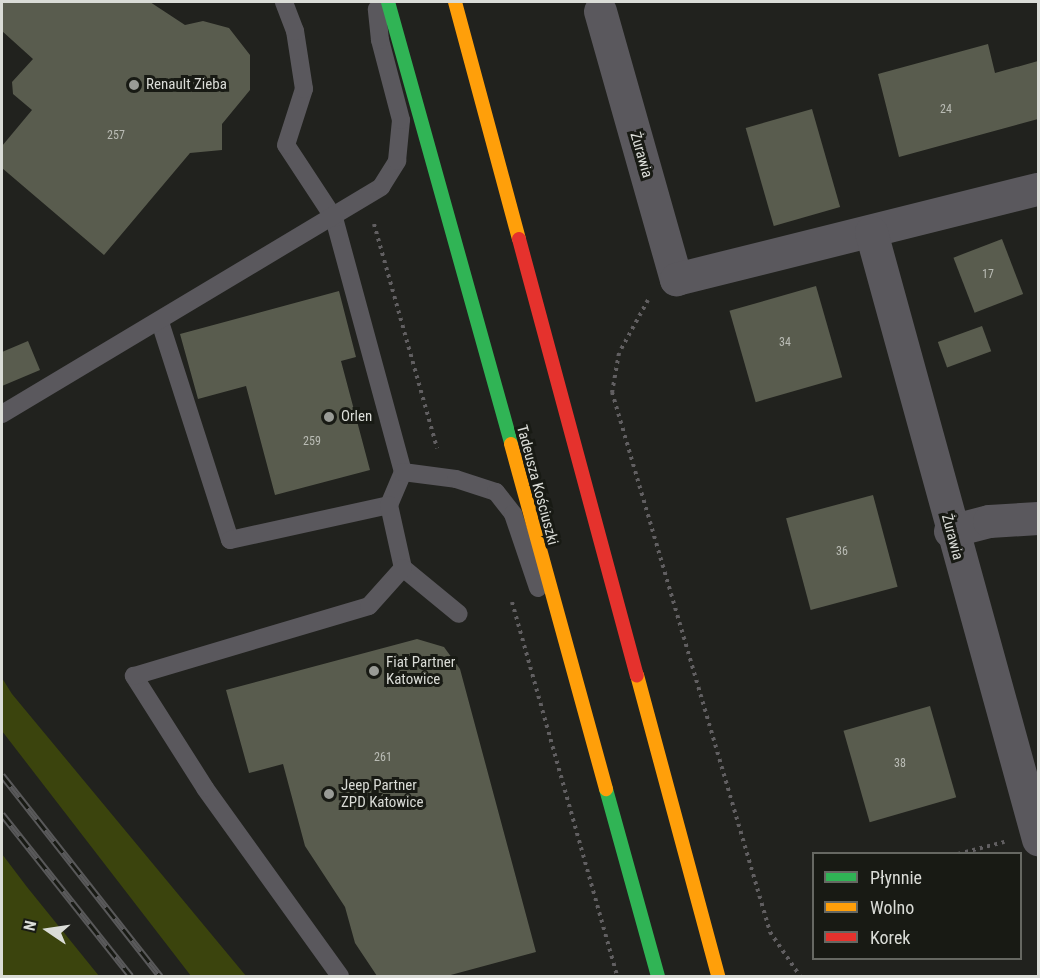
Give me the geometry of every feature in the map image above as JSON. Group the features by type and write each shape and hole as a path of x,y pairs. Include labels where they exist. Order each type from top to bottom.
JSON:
{"main road":[{"name":"Tadeusza Kościuszki","path":"388,2 562,642 658,976"},
{"path":"455,2 718,976"}],"street":[{"name":"Żurawia","path":"600,11 676,279 1038,189"},
{"name":"Żurawia","path":"872,232 950,531 1038,836"},
{"path":"950,531 989,520 1038,518"}],"lane":[{"path":"284,2 295,31 304,89 286,145 334,218 403,471 389,505 403,568 459,614"},
{"path":"2,414 334,218 381,187 397,160 401,120 380,40 377,2"},
{"path":"160,322 230,540 389,505"},
{"path":"403,471 456,479 496,492 513,514 527,565 562,642"},
{"path":"340,976 205,788 134,676 369,606 403,568"}],"path":[{"path":"652,294 619,353 612,392 770,932 800,976"},
{"path":"967,852 1038,836"}],"green space":[{"path":"2,678 12,694 246,976 191,976 2,731"},
{"path":"2,854 27,887 99,976 2,976"}],"building":[{"path":"2,2 150,2 185,25 203,21 229,28 250,55 250,90 222,124 222,150 190,153 104,255 2,168 2,146 32,110 13,94 12,82 33,59 2,31"},
{"path":"988,44 995,73 1038,61 1038,119 899,157 878,74"},
{"path":"812,109 840,207 774,226 746,128"},
{"path":"1002,239 1023,294 975,313 953,258"},
{"path":"816,286 842,377 756,402 729,311"},
{"path":"339,291 356,357 341,361 370,470 275,495 246,386 198,399 180,334"},
{"path":"982,326 991,351 947,367 938,342"},
{"path":"28,341 40,370 2,386 2,352"},
{"path":"873,495 898,587 811,610 786,518"},
{"path":"417,639 444,647 460,669 536,952 447,976 377,976 355,943 345,907 305,846 283,764 249,773 226,690"},
{"path":"930,706 956,797 870,822 843,731"}],"railway":[{"path":"2,775 160,976"},
{"path":"2,814 131,976"}],"traffic: fast":[{"path":"388,2 511,444"},
{"path":"606,789 658,976"}],"traffic: slow":[{"path":"455,2 519,239"},
{"path":"511,444 606,789"},
{"path":"637,675 718,976"}],"traffic: jam":[{"path":"519,239 637,675"}],"place":[{"name":"Renault Zieba","path":"134,85"},
{"name":"Orlen","path":"329,417"},
{"name":"Fiat Partner Katowice","path":"374,671"},
{"name":"Jeep Partner ZPD Katowice","path":"329,794"}]}
